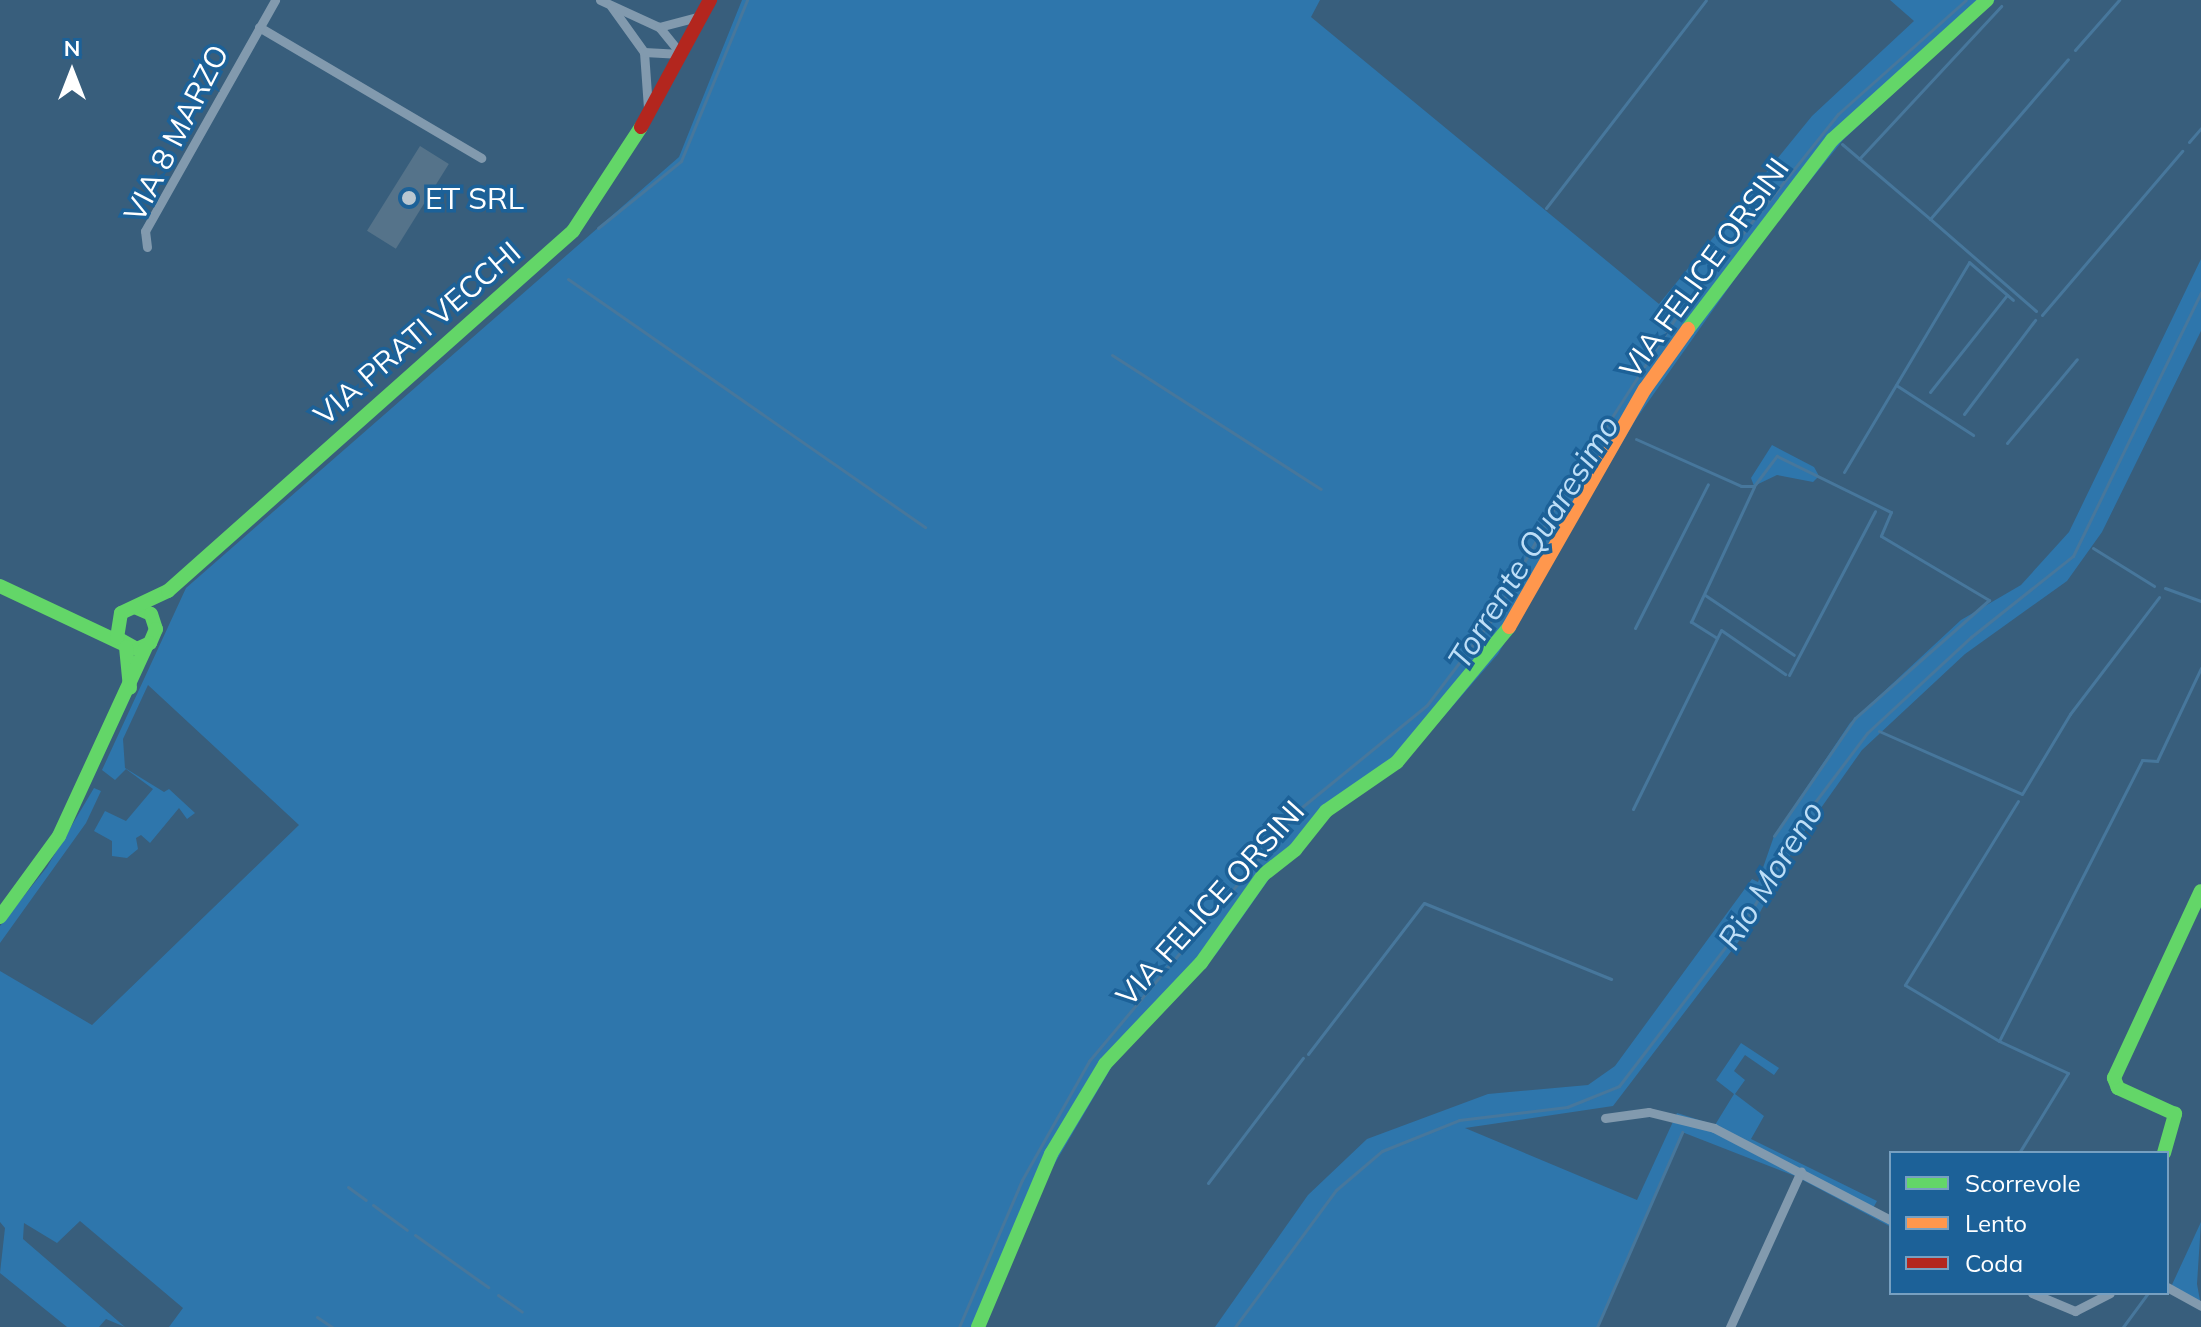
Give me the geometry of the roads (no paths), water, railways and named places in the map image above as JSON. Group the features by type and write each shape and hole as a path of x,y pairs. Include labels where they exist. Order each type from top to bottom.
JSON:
{"street":[{"name":"VIA 8 MARZO","path":"147,247 145,231 275,0"},
{"path":"600,0 659,27 681,54"},
{"name":"VIA PRATI VECCHI","path":"74,623 119,615 168,591 314,456 556,248 599,198 710,0"},
{"name":"VIA FELICE ORSINI","path":"978,1327 1046,1164 1105,1064 1201,963 1263,875 1295,850 1326,811 1397,762 1461,692 1508,628 1645,389 1745,250 1832,140 1987,0"},
{"path":"611,6 644,52 647,114"},
{"path":"659,27 701,16"},
{"path":"259,27 481,158"},
{"path":"644,52 681,54"},
{"path":"0,586 124,645 147,645"},
{"name":"VIA PRATI VECCHI","path":"0,917 59,836 130,688 168,591"},
{"path":"135,607 155,623"},
{"path":"119,615 115,631 124,645 130,688"},
{"path":"2165,1151 2175,1114 2118,1088 2114,1078 2201,891"},
{"path":"1605,1118 1628,1111 1682,1117 1801,1171 1889,1219"},
{"path":"1730,1327 1801,1171"},
{"path":"2169,1288 2201,1306"},
{"path":"2037,1295 2075,1311 2106,1295"}],"waterway":[{"path":"598,228 681,161 747,0"},
{"path":"1546,208 1706,0"},
{"name":"Torrente Quaresimo","path":"959,1327 1022,1180 1089,1061 1302,807 1427,705 1493,618 1558,501 1676,317 1838,114 1966,0"},
{"path":"2075,50 2119,0"},
{"path":"1859,159 2001,6"},
{"path":"2036,311 1930,219 2068,59"},
{"path":"2189,142 2201,128"},
{"path":"1842,144 1930,219"},
{"path":"2042,315 2182,151"},
{"path":"1844,472 1969,262 2013,300"},
{"path":"568,279 925,527"},
{"name":"Rio Moreno","path":"1235,1327 1336,1190 1382,1151 1459,1120 1567,1107 1619,1086 1748,917 1803,818 1867,733 1971,637 2073,556 2201,292"},
{"path":"1930,392 2007,295"},
{"path":"1964,414 2035,320"},
{"path":"1112,355 1321,489"},
{"path":"2007,443 2077,359"},
{"path":"1896,385 1973,435"},
{"path":"1636,439 1741,486 1754,486 1777,456 1891,512 1881,536 1989,600 1855,718 1774,836"},
{"path":"1635,628 1708,484"},
{"path":"1717,638 1691,622 1754,487"},
{"path":"1789,675 1875,511"},
{"path":"2093,548 2154,586"},
{"path":"2165,588 2201,601"},
{"path":"1705,595 1794,655"},
{"path":"1879,731 2022,794 2070,714 2159,597"},
{"path":"1633,809 1721,630 1785,674"},
{"path":"2000,1039 2142,760 2157,761 2201,668"},
{"path":"2018,801 1905,985 1999,1041 2068,1073 2020,1151"},
{"path":"1308,1054 1424,903 1611,979"},
{"path":"1208,1183 1303,1058"},
{"path":"1597,1327 1682,1132"},
{"path":"348,1187 366,1200"},
{"path":"373,1205 407,1230"},
{"path":"415,1235 488,1287"},
{"path":"498,1295 522,1312"},
{"path":"2123,1327 2147,1295"},
{"path":"317,1317 332,1327"}],"place":[{"name":"ET SRL","path":"409,198"}]}
